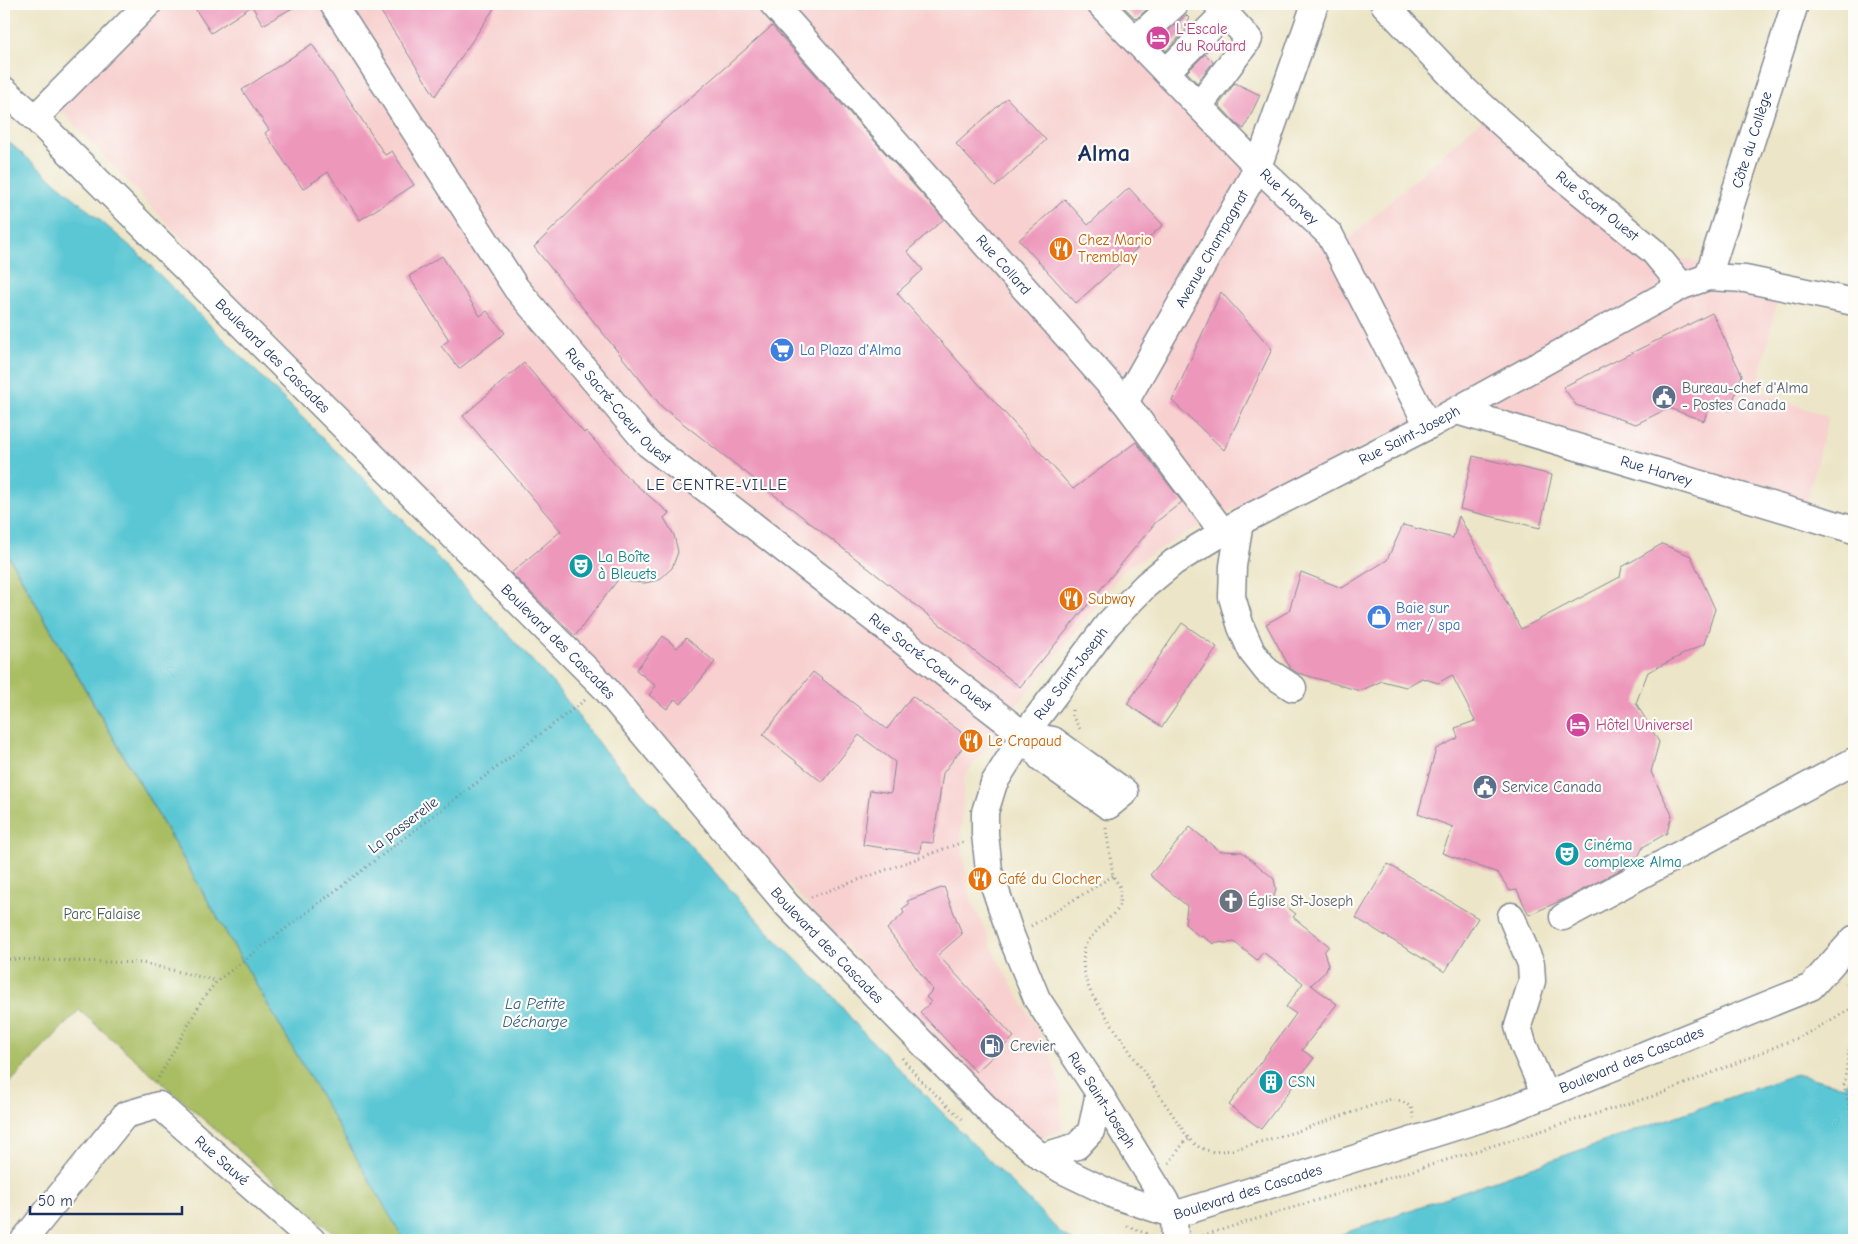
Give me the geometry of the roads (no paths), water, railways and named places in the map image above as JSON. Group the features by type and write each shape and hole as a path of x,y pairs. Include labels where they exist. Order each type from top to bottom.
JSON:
{"street":[{"path":"35,118 148,4"},
{"name":"Rue Sacré-Coeur Ouest","path":"333,4 516,288 648,444 1024,735"},
{"name":"Rue Collard","path":"773,4 1125,402 1231,527"},
{"name":"Rue Harvey","path":"1100,4 1258,167 1325,230 1332,239 1428,426"},
{"path":"1135,40 1175,4"},
{"name":"Avenue Champagnat","path":"1125,402 1258,167 1315,4"},
{"name":"Rue Scott Ouest","path":"1384,4 1466,91 1558,174 1653,251 1682,286"},
{"name":"Côte du Collège","path":"1708,277 1795,4"},
{"path":"1166,72 1221,9 1249,39 1199,106"},
{"name":"Boulevard des Cascades","path":"4,90 35,118 604,687 787,905 995,1117 1041,1157 1062,1170 1182,1231 1418,1138 1503,1112 1810,987 1854,939"},
{"path":"1682,286 1708,277 1745,279 1854,302"},
{"name":"Rue Saint-Joseph","path":"1182,1231 1151,1176 1037,999 1012,938 989,871 985,812 994,783 1024,735 1108,624 1146,585 1174,562 1231,527 1457,411 1682,286"},
{"name":"Rue Harvey","path":"1457,411 1854,530"},
{"path":"1231,527 1232,597 1241,627 1252,652 1267,671 1293,688"},
{"path":"1024,735 1053,740 1124,792 1108,806"},
{"path":"1563,917 1854,761"},
{"path":"1511,916 1532,964 1532,982 1518,1026 1523,1044 1545,1094"},
{"path":"1041,1157 1077,1146 1091,1131 1099,1094"},
{"name":"Rue Sauvé","path":"24,1240 125,1115 159,1105 302,1237"}],"water":[{"name":"La Petite Décharge","path":"4,138 137,252 384,499 558,689 602,748 778,942 830,993 859,1028 1062,1234 1072,1240 404,1240 4,548"},
{"path":"1796,1074 1843,1086 1854,1075 1854,1240 1325,1240"}],"place":[{"name":"L'Escale du Routard","path":"1158,38"},
{"name":"Chez Mario Tremblay","path":"1061,249"},
{"name":"La Plaza d'Alma","path":"782,350"},
{"name":"Bureau-chef d'Alma - Postes Canada","path":"1664,397"},
{"name":"La Boîte à Bleuets","path":"581,566"},
{"name":"Subway","path":"1071,599"},
{"name":"Baie sur mer / spa","path":"1379,617"},
{"name":"Hôtel Universel","path":"1578,725"},
{"name":"Le Crapaud","path":"971,741"},
{"name":"Service Canada","path":"1485,787"},
{"name":"Cinéma complexe Alma","path":"1567,854"},
{"name":"Café du Clocher","path":"980,879"},
{"name":"Église St-Joseph","path":"1231,901"},
{"name":"Crevier","path":"992,1046"},
{"name":"CSN","path":"1271,1082"}],"district":[{"name":"Alma","path":"1104,152"},
{"name":"LE CENTRE-VILLE","path":"717,484"}],"park label":[{"name":"Parc Falaise","path":"102,914"}]}
